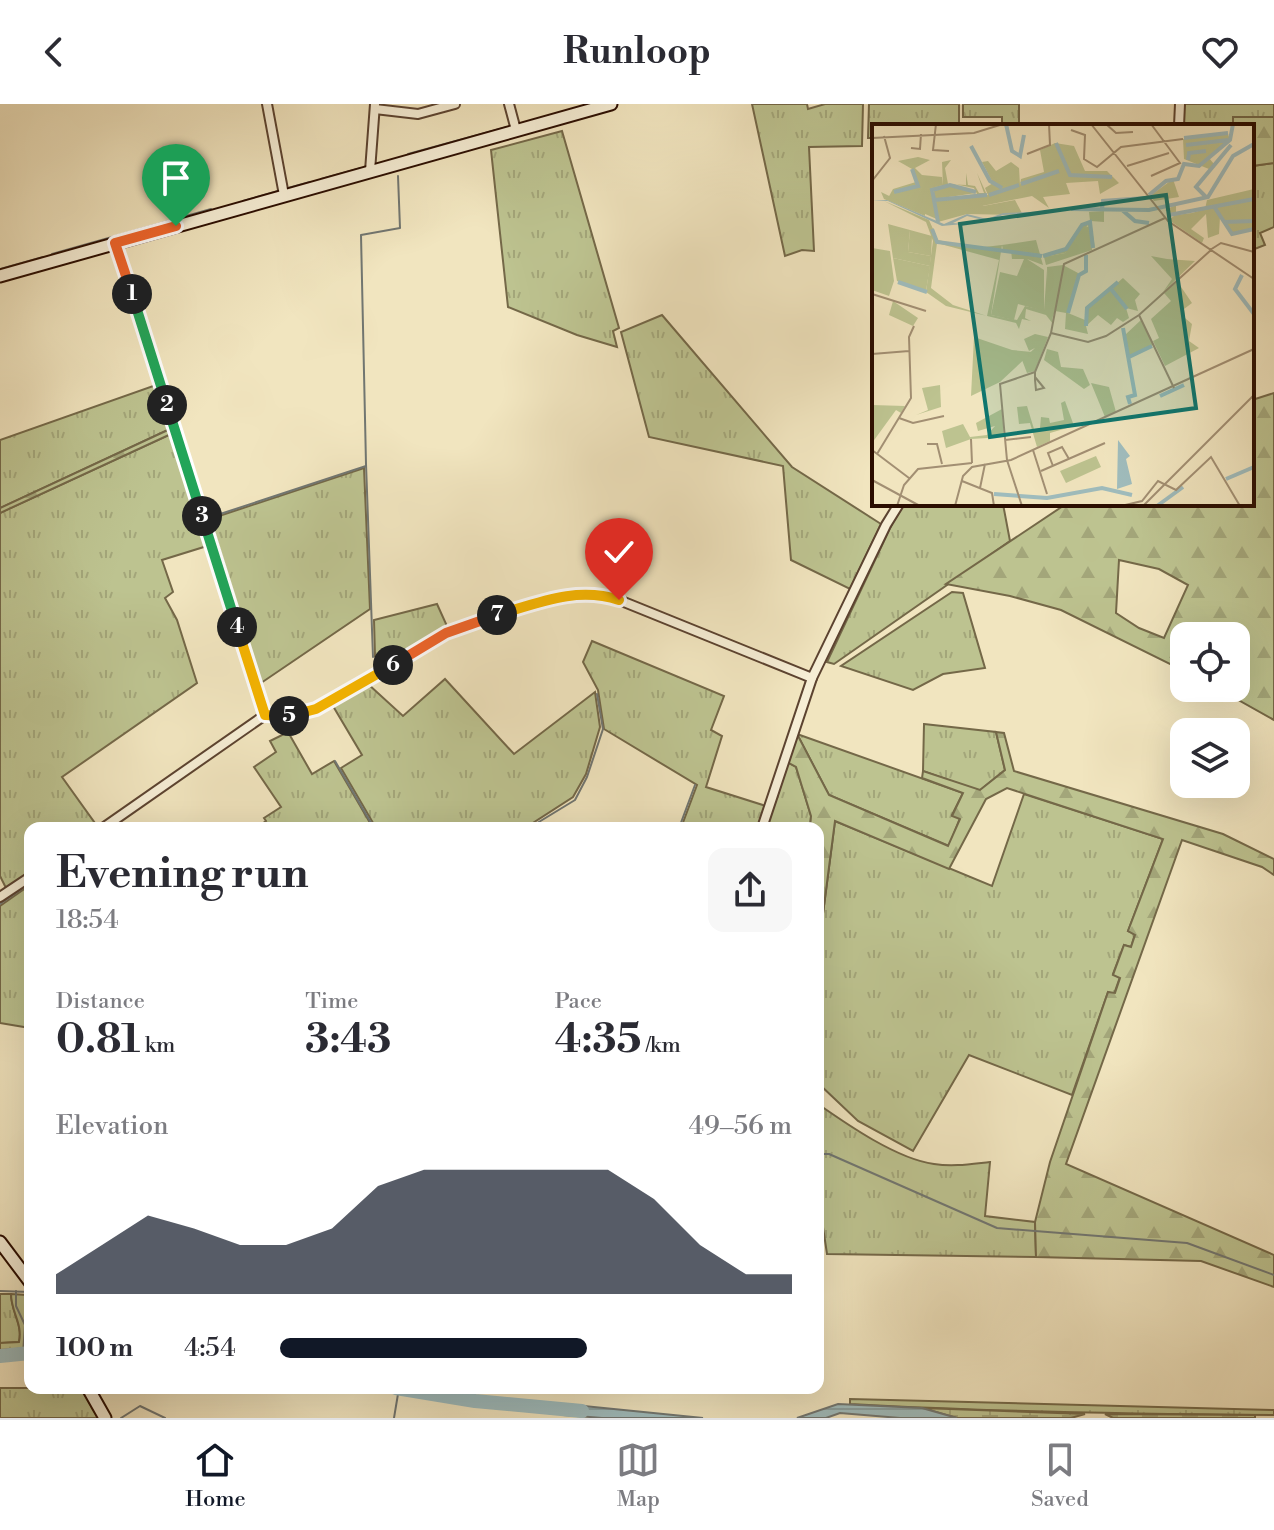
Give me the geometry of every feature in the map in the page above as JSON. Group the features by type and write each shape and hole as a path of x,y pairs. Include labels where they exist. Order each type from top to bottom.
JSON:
{"street":[{"path":"267,104 284,195"},
{"path":"370,171 375,107 418,114 455,104"},
{"path":"509,104 516,130"},
{"path":"0,276 611,104"},
{"path":"1179,124 1180,104"},
{"path":"115,243 265,715"},
{"path":"764,822 812,678 898,506"},
{"path":"112,822 265,715 299,715 316,709 446,633 487,618 581,593 619,600 812,678"},
{"path":"0,897 24,881"},
{"path":"0,1242 24,1273"},
{"path":"91,1394 105,1418"}],"green space":[{"path":"752,104 807,104 808,109 825,104 863,104 862,146 809,147 814,251 802,250 785,256"},
{"path":"869,104 959,104 959,124 872,124 872,138 868,138"},
{"path":"963,104 1019,104 1019,124 1002,124 1002,117 963,117"},
{"path":"1184,104 1274,104 1274,117 1233,117 1233,124 1183,124"},
{"path":"1233,117 1274,117 1274,163 1254,166 1254,124 1233,124"},
{"path":"562,131 619,328 613,331 617,347 577,335 508,307 491,150"},
{"path":"1274,163 1274,227 1260,233 1265,245 1254,249 1254,166"},
{"path":"662,315 792,467 881,524 850,589 791,560 783,466 649,437 621,332"},
{"path":"156,385 170,429 0,508 0,440"},
{"path":"1274,393 1274,720 1242,702 1250,702 1250,622 1171,622 1188,585 1159,569 1119,560 1116,613 1139,628 1164,638 1170,625 1170,664 1061,610 1010,596 946,584 1063,506 1254,506 1254,399"},
{"path":"170,429 171,434 0,513 0,508"},
{"path":"171,434 207,546 162,560 173,592 165,598 177,620 197,683 62,777 94,822 24,822 24,876 6,888 0,876 0,513"},
{"path":"364,468 370,609 261,683 210,519"},
{"path":"903,506 1003,506 1010,541 834,664 827,662"},
{"path":"952,592 963,593 985,668 943,674 913,690 841,666"},
{"path":"437,604 447,626 379,666 378,656 375,656 374,620"},
{"path":"592,641 724,696 711,730 722,736 706,787 766,806 760,822 683,822 697,785 604,729 598,690 583,662"},
{"path":"445,679 514,754 595,692 600,727 586,774 573,797 534,822 372,822 341,768 362,755 333,706 368,684 403,716"},
{"path":"924,724 996,732 1005,770 979,791 923,771"},
{"path":"288,732 312,774 334,761 370,822 265,822 264,818 281,807 254,767 276,752 270,741"},
{"path":"996,732 1004,733 1014,771 1223,834 1274,859 1274,875 1262,867 1182,840 1066,1164 1274,1255 1274,1287 1201,1261 1036,1257 1035,1222 1050,1162 1108,992 1115,993 1120,978 1113,975 1124,945 1131,947 1135,935 1128,931 1163,839 1007,788 986,799 949,869 835,821 824,906 824,822 810,822 796,767 787,762 797,734 829,795 948,846 960,819 952,816 963,793 922,778 923,771 980,790 1005,770"},
{"path":"797,734 963,793 952,815 960,818 949,846 829,795"},
{"path":"787,762 796,767 810,822 767,822"},
{"path":"1024,794 1163,839 1128,931 1135,934 1131,947 1124,945 1113,974 1120,977 1114,994 1108,992 1072,1095 969,1055 913,1151 858,1121 824,1089 824,906 835,821 992,886"},
{"path":"24,889 24,1027 0,1023 0,906"},
{"path":"824,1108 873,1140 920,1161 948,1165 990,1162 985,1216 1035,1222 1036,1257 827,1254 824,1234"},
{"path":"0,1294 11,1294 19,1342 0,1343"},
{"path":"11,1294 24,1295 24,1348 0,1350 0,1343 19,1342"},
{"path":"0,1388 24,1388 24,1394 84,1394 98,1418 0,1418"},
{"path":"850,1399 1274,1410 1274,1415 956,1409 850,1404"},
{"path":"922,1408 1085,1414 1071,1418 957,1418"},
{"path":"1105,1414 1255,1415 1255,1418 1113,1418"}],"water":[{"path":"564,1404 703,1418 564,1415"},
{"path":"838,1404 922,1408 957,1418 900,1418 840,1413 826,1418 797,1418"}],"waterway":[{"path":"408,154 507,127"},
{"path":"321,179 361,168"},
{"path":"373,657 361,235 400,228 398,176"},
{"path":"288,188 310,182"},
{"path":"243,201 278,191"},
{"path":"52,254 211,209"},
{"path":"0,269 43,257"},
{"path":"260,682 208,518 366,466"},
{"path":"826,659 856,595"},
{"path":"402,654 446,628"},
{"path":"813,687 817,677"},
{"path":"539,822 575,800 587,777 603,729 597,694"},
{"path":"335,761 371,822"},
{"path":"681,822 695,785"},
{"path":"0,904 24,887"},
{"path":"824,1154 997,1228 1187,1243 1274,1275"},
{"path":"0,1291 24,1292"},
{"path":"16,1291 16,1306 24,1323"},
{"path":"23,1354 24,1340"},
{"path":"0,1356 24,1354"},
{"path":"394,1418 398,1394"},
{"path":"432,1394 582,1411"},
{"path":"121,1418 140,1406 165,1418"}],"route":[{"path":"176,226 115,243 265,715 299,715 316,709 446,633 487,618 581,593 619,600"}]}
